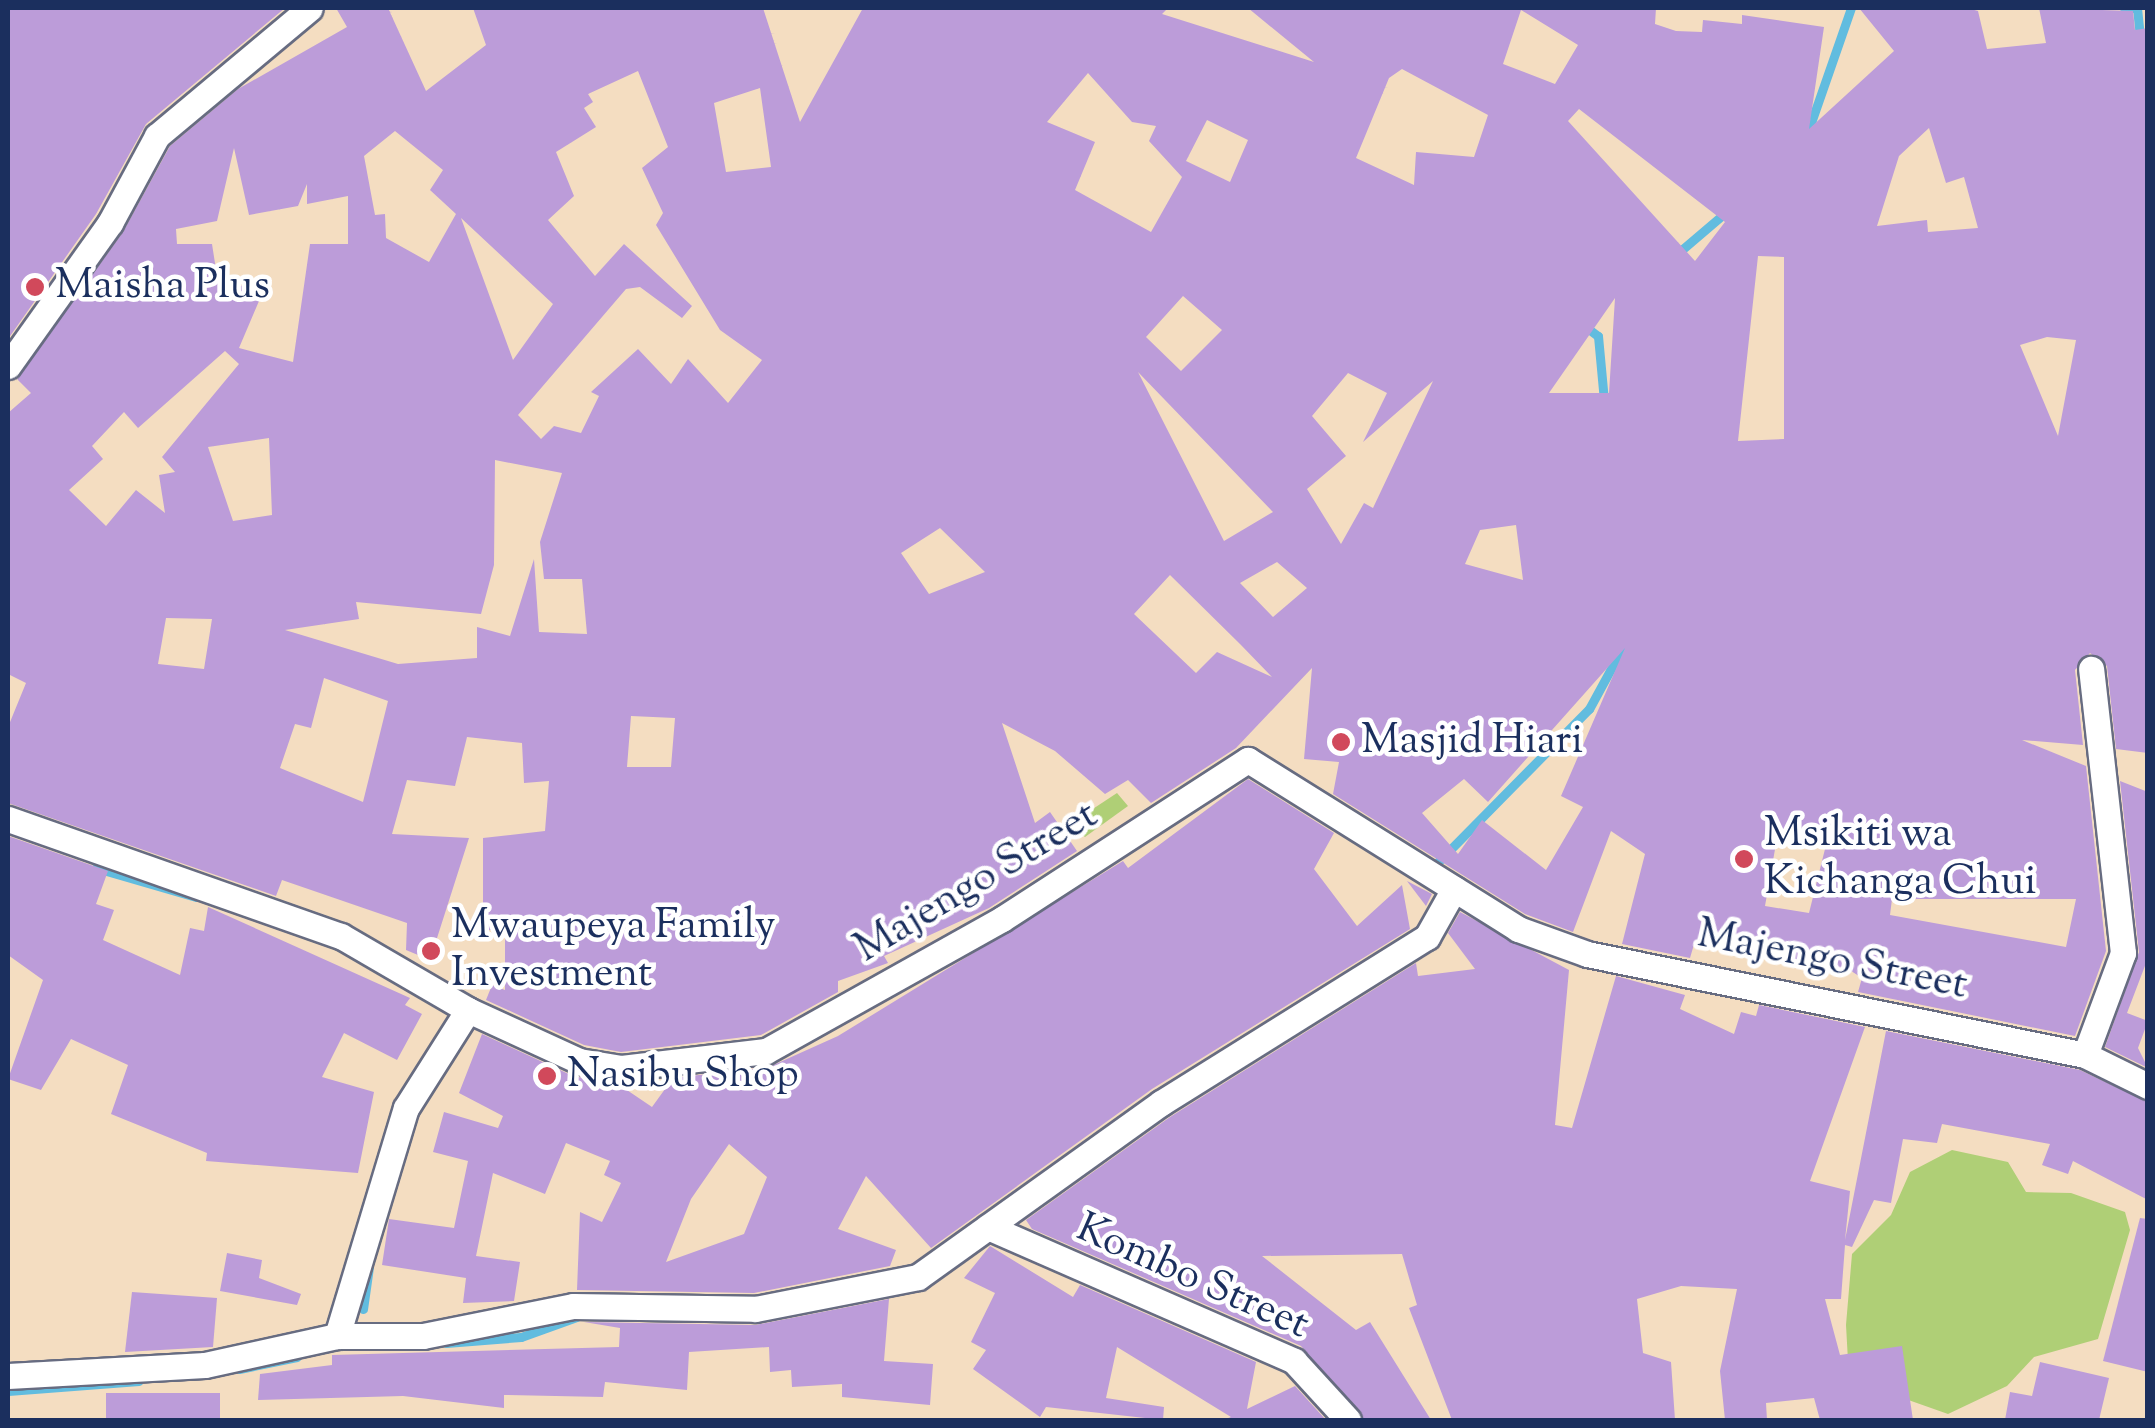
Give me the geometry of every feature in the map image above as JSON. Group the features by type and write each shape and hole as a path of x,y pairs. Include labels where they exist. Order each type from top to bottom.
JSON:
{"street":[{"path":"8,366 110,222 157,136 310,8"},
{"path":"2085,1055 2123,953 2091,669"},
{"name":"Majengo Street","path":"468,1010 579,1061 621,1068 766,1050 1002,919 1248,760 1518,929 1587,954 2085,1055 2148,1086"},
{"path":"8,819 341,936 468,1010 384,1162 337,1336"},
{"path":"8,1376 205,1365 337,1336 423,1336 573,1306 755,1309 918,1277 1161,1102 1427,937 1454,889"},
{"name":"Kombo Street","path":"988,1227 1294,1361 1348,1420"}],"green space":[{"path":"1117,793 1128,806 1085,837 1070,824"},
{"path":"1952,1150 2008,1162 2026,1192 2071,1193 2125,1212 2130,1230 2098,1339 2034,1357 2007,1386 1948,1414 1849,1379 1846,1325 1852,1254 1891,1215 1910,1172"}],"building":[{"path":"8,8 285,8 146,124 96,214 8,339"},
{"path":"336,8 388,8 426,91 486,45 473,8 763,8 800,122 863,8 1168,8 1162,14 1314,62 1248,8 1656,8 1655,24 1676,31 1702,32 1703,20 1742,24 1742,15 1824,27 1809,129 1894,51 1859,8 1978,11 1987,49 2046,43 2039,8 2133,11 2135,30 2148,28 2148,753 2116,749 2107,666 2090,653 2075,670 2083,745 2022,740 2086,766 2106,951 2075,1036 1858,992 1862,978 1848,969 1695,941 1690,958 1622,944 1645,854 1611,831 1573,932 1525,914 1333,794 1339,762 1304,759 1312,668 1236,748 1151,803 1128,780 1105,794 1055,751 1002,723 1035,823 1050,812 1077,851 989,908 884,956 888,963 838,981 838,992 761,1035 621,1052 584,1045 486,1000 492,985 505,990 505,930 483,930 483,838 545,831 549,781 524,783 522,743 467,737 455,786 407,780 392,834 469,838 430,960 406,950 407,923 282,880 276,896 8,803 8,727 26,683 8,674 8,413 31,393 17,379 123,232 170,146 238,89 347,27","holes":["1521,10 1578,45 1555,84 1503,64","1402,69 1488,115 1474,157 1416,152 1414,185 1356,158 1389,78","638,71 668,147 642,168 663,213 656,225 720,330 762,360 728,403 688,359 671,384 638,349 591,392 599,396 581,433 554,426 541,439 518,415 626,289 640,287 682,318 692,306 624,244 595,276 548,220 574,196 556,152 596,127 584,108 593,102 588,94","1088,73 1132,122 1156,126 1149,141 1182,177 1151,232 1075,190 1095,142 1047,122","760,88 771,167 726,172 714,103","1579,109 1725,222 1695,261 1568,121","1207,120 1248,140 1230,182 1186,161","1929,128 1946,183 1964,177 1978,228 1928,232 1927,220 1877,226 1899,156","395,131 443,170 430,190 456,214 429,262 386,238 385,214 375,215 364,156","234,148 249,215 298,206 307,184 307,204 348,196 348,244 310,244 293,362 239,348 262,294 217,276 212,244 177,244 176,229 217,221","461,218 553,304 513,360","1758,256 1784,257 1784,439 1738,441","1183,296 1222,330 1181,371 1146,337","1615,298 1609,393 1549,393","2047,337 2076,340 2058,436 2020,345","225,351 239,364 162,457 175,472 159,475 165,513 136,490 106,526 69,490 103,459 92,446 124,412 138,428","1138,372 1273,512 1224,541","1348,373 1387,393 1363,442 1433,381 1373,508 1364,503 1341,544 1307,489 1346,456 1312,416","269,438 272,515 233,521 208,447","495,460 562,473 540,542 544,579 582,579 587,634 539,632 534,559 510,636 477,627 477,658 398,664 285,630 359,619 356,602 481,614 494,565","1516,525 1523,580 1465,564 1480,530","940,528 985,572 929,594 901,553","1277,562 1307,588 1273,617 1240,583","1170,575 1272,677 1217,652 1196,673 1134,614","166,618 212,619 204,669 158,664","1625,648 1561,796 1583,807 1546,870 1482,820 1458,854 1422,813 1464,779 1488,802","324,678 388,701 363,802 280,768 295,724 311,728","631,716 675,718 671,767 627,767","1777,838 1825,849 1809,913 1765,906","1892,899 2076,899 2066,947 1890,915"]},
{"path":"1248,779 1334,833 1314,869 1357,926 1402,885 1410,929 1152,1089 931,1248 866,1176 838,1229 896,1250 890,1266 754,1293 577,1290 580,1212 602,1222 621,1183 604,1175 610,1161 566,1143 545,1194 493,1173 476,1256 520,1262 514,1301 463,1303 466,1278 382,1265 389,1219 454,1228 468,1161 433,1152 444,1112 498,1128 503,1116 459,1093 482,1034 573,1076 618,1084 652,1107 673,1078 769,1067 838,1036 1123,861 1128,868","holes":["729,1144 767,1177 744,1234 666,1262 691,1199"]},
{"path":"2120,781 2148,792 2148,958 2127,1013 2148,1021 2138,1048 2148,1068 2105,1047 2139,952"},
{"path":"8,836 108,871 96,904 114,910 103,940 180,975 190,928 204,931 208,907 410,998 405,1005 422,1014 397,1060 344,1033 322,1077 374,1092 358,1173 206,1161 207,1153 111,1114 128,1065 71,1039 41,1090 8,1079 43,980 8,955"},
{"path":"1407,881 1432,894 1426,906"},
{"path":"1460,912 1569,970 1555,1125 1572,1128 1616,976 1685,995 1680,1009 1734,1034 1741,1012 1756,1016 1759,1005 1865,1027 1810,1181 1850,1191 1845,1240 1886,1031 2080,1070 2148,1102 2148,1200 2073,1161 2068,1174 2042,1165 2050,1144 1942,1124 1937,1143 1903,1139 1891,1203 1874,1200 1852,1247 1845,1245 1841,1299 1825,1299 1840,1355 1902,1346 1913,1420 1820,1420 1814,1398 1766,1403 1767,1420 1725,1420 1720,1371 1737,1289 1681,1286 1637,1299 1643,1353 1671,1362 1675,1420 1452,1420 1409,1308 1417,1305 1402,1254 1262,1256 1356,1330 1370,1322 1431,1420 1364,1420 1301,1346 1032,1229 1026,1220 1170,1117 1416,963 1418,976 1475,969 1448,933"},
{"path":"2140,1218 2148,1219 2148,1372 2103,1361"},
{"path":"990,1246 1073,1297 1080,1285 1256,1362 1247,1409 1295,1386 1326,1420 1223,1420 1231,1417 1117,1347 1106,1398 1164,1407 1163,1420 1046,1407 1040,1417 973,1369 986,1350 971,1342 995,1293 964,1278"},
{"path":"227,1253 262,1260 259,1278 301,1294 297,1305 220,1291"},
{"path":"132,1292 217,1298 213,1347 125,1352"},
{"path":"889,1299 884,1361 933,1364 930,1405 842,1397 842,1384 792,1387 791,1370 770,1372 769,1347 689,1352 687,1390 605,1382 603,1397 504,1395 504,1408 403,1396 258,1400 260,1374 332,1365 332,1355 619,1347 620,1328 584,1322 755,1325"},
{"path":"2040,1362 2109,1378 2099,1420 2005,1420 2010,1392 2032,1396"},
{"path":"106,1393 220,1393 220,1420 106,1420"}],"waterway":[{"path":"1806,137 1851,8"},
{"path":"2124,8 2137,8 2140,38"},
{"path":"1678,253 1726,212"},
{"path":"1582,324 1598,336 1604,401"},
{"path":"1434,866 1589,709 1625,643"},
{"path":"96,868 196,897"},
{"path":"363,1309 369,1267"},
{"path":"446,1343 521,1337 577,1317"},
{"path":"239,1369 297,1357"},
{"path":"8,1391 139,1381"}],"place":[{"name":"Maisha Plus","path":"35,287"},
{"name":"Masjid Hiari","path":"1341,742"},
{"name":"Msikiti wa Kichanga Chui","path":"1744,859"},
{"name":"Mwaupeya Family Investment","path":"431,951"},
{"name":"Nasibu Shop","path":"547,1076"}]}
